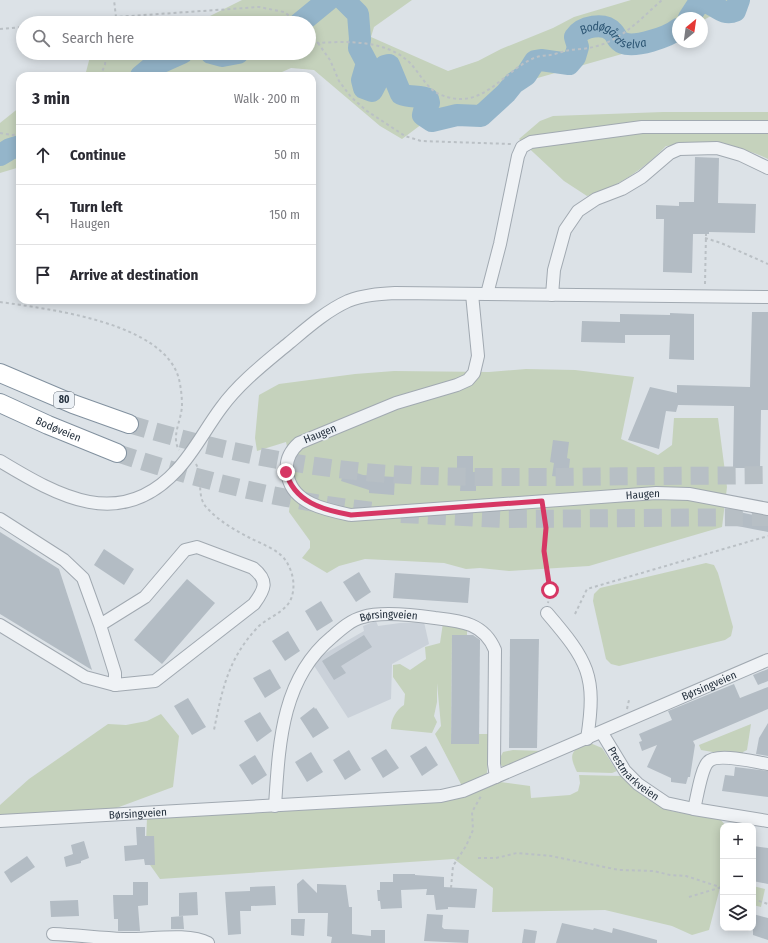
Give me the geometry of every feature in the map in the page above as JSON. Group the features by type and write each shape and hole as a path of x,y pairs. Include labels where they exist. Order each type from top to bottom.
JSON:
{"highway":[{"name":"80","path":"0,373 73,404 129,424"},
{"name":"Bodøveien","path":"0,403 48,426 117,453"}],"street":[{"path":"493,294 500,244 518,156 522,147 531,142 642,127 768,127"},
{"path":"552,295 554,270 565,230 578,211 596,199 622,189 642,177 670,153 679,149 717,148 740,155 768,168"},
{"path":"0,461 51,491 75,500 99,504 131,500 151,491 169,478 188,457 221,408 240,386 303,332 334,308 354,299 376,294 768,297"},
{"name":"Haugen","path":"472,294 478,356 477,365 468,380 457,385 396,403 299,443 291,450 287,460 286,472 294,491 316,506 351,515 656,493 689,494 768,509"},
{"path":"0,520 64,560 83,578 115,673 115,685"},
{"path":"0,625 85,677 115,685 155,681 254,604 263,592 264,581 259,573 253,568 197,547 185,550 146,597 100,625"},
{"path":"547,613 572,642 588,672 591,697 587,739"},
{"name":"Børsingveien","path":"275,806 284,723 296,682 312,657 329,639 355,620 369,616 424,616 457,620 480,628 487,635 495,650 495,778"},
{"name":"Børsingveien","path":"0,822 441,796 463,791 495,778 602,733 690,692 768,660"},
{"name":"Prestmarkveien","path":"602,733 625,771 638,784 666,803 768,821"},
{"path":"694,809 704,769 707,762 712,758 729,758 768,764"},
{"path":"53,934 124,939 185,938 198,939 208,943"}],"path":[{"path":"114,0 116,16"},
{"path":"318,43 366,43 395,52 409,62 438,94 459,100 466,99 493,89 498,81 532,59 574,48 581,49 613,40 638,24 662,0"},
{"path":"130,16 259,7 284,12 291,16"},
{"path":"0,29 16,28"},
{"path":"318,43 330,60 338,81 351,97 367,111 405,136 422,140 513,144 522,147"},
{"path":"102,72 105,60"},
{"path":"0,133 16,134"},
{"path":"704,297 706,234"},
{"path":"705,238 721,243 768,264"},
{"path":"0,302 86,317 139,336 157,347 168,360 178,377 182,406 175,438 179,450 183,454"},
{"path":"193,460 200,472 201,498 207,509 240,532 270,549 284,559 292,571 294,584 291,600 281,610 257,627 237,654 223,685 214,730"},
{"path":"542,501 546,528 544,551 550,590 547,613"},
{"path":"575,614 587,588 768,536"},
{"path":"451,888 453,866 466,846 472,830 472,812 495,778"},
{"path":"478,858 496,858 517,853 551,856 619,870 654,871 670,875 686,876 720,886"},
{"path":"689,897 720,888"},
{"path":"756,900 768,904"}],"shaded area":[{"path":"376,621 378,626 424,622 429,644 392,664 391,699 348,718 313,664 317,658 364,631 363,626"}],"green space":[{"path":"242,0 412,0 374,27 371,37 448,71 478,61 501,49 553,28 574,17 631,0 739,0 708,18 708,12 672,12 672,34 622,54 534,79 476,110 453,112 426,121 402,139 380,126 314,70 291,68 282,72 86,72 89,60 316,60 316,16 210,16"},
{"path":"16,110 16,168 0,173 0,123"},
{"path":"663,112 768,112 768,159 743,150 718,145 666,146 640,170 609,188 587,196 564,181 519,139 540,121 553,116"},
{"path":"526,369 575,370 634,377 621,439 658,455 672,445 674,418 718,418 727,487 722,527 589,566 509,571 480,568 466,569 444,563 365,559 339,566 327,573 302,558 310,548 310,541 289,512 293,472 286,442 257,451 255,438 259,395 279,384 355,374 394,371 489,372"},
{"path":"706,563 714,565 718,573 733,627 731,636 725,640 619,666 611,664 606,659 593,601 594,594 600,588"},
{"path":"443,623 467,625 467,635 452,635 451,743 479,744 479,734 490,734 487,773 483,778 462,786 435,734 441,726 437,683 437,702 434,716 437,722 432,733 391,729 394,715 404,705 405,694 393,677 393,665 400,664 410,670 426,659 425,647 440,643"},
{"path":"161,714 179,736 173,787 111,810 0,815 0,805 29,779 108,724 126,725 147,721"},
{"path":"751,724 747,750 743,752 742,757 701,750 699,745"},
{"path":"590,743 602,748 617,771 612,773 577,772 574,766 572,756 573,753 575,750"},
{"path":"513,750 543,751 504,768 501,765 500,758 503,752"},
{"path":"579,775 621,776 648,799 671,811 720,819 723,823 720,823 720,888 709,930 692,935 672,926 605,910 492,912 493,888 454,859 160,879 148,862 146,843 147,818 327,809 447,800 464,797 500,782 530,786 531,798 570,795 578,791 580,783"},
{"path":"756,887 765,889 761,907 756,906"}],"building":[{"path":"695,157 719,158 718,203 756,204 755,233 709,232 709,234 693,234 692,273 663,272 664,219 656,219 656,205 679,206 679,202 694,202"},
{"path":"752,312 768,312 768,410 761,410 760,468 733,468 734,406 678,405 676,412 666,411 659,449 628,440 650,387 677,393 677,385 750,387"},
{"path":"670,313 694,314 694,360 669,359 670,335 625,335 625,343 581,342 582,321 620,322 620,314 670,315"},
{"path":"553,440 569,442 567,458 570,459 568,478 552,476 554,463 550,462"},
{"path":"457,456 473,456 473,472 476,472 476,491 460,491 461,477 457,477"},
{"path":"345,469 363,475 395,477 394,495 369,493 369,490 341,481"},
{"path":"730,510 768,518 768,532 727,524"},
{"path":"0,532 59,569 92,670 0,614"},
{"path":"104,549 134,569 124,585 94,565"},
{"path":"359,572 371,592 356,602 343,582"},
{"path":"395,573 470,578 468,603 393,598"},
{"path":"187,579 215,603 162,664 134,640"},
{"path":"321,601 333,621 317,631 305,611"},
{"path":"288,631 300,651 285,661 272,641"},
{"path":"364,635 372,647 341,666 346,673 334,680 322,661"},
{"path":"452,635 473,635 480,640 479,744 451,744"},
{"path":"510,639 539,639 537,748 509,748"},
{"path":"270,669 281,688 265,698 253,678"},
{"path":"768,669 768,681 758,685 753,675"},
{"path":"734,684 740,698 768,687 768,709 693,741 695,745 690,777 688,777 686,784 671,782 671,778 647,767 657,745 642,751 639,742 642,741 639,734 672,720 668,711"},
{"path":"188,698 206,727 192,735 174,706"},
{"path":"314,707 329,728 313,738 300,718"},
{"path":"260,712 272,731 257,742 244,721"},
{"path":"768,723 768,756 756,754 759,738"},
{"path":"426,746 438,765 422,776 410,756"},
{"path":"386,749 399,768 383,778 371,758"},
{"path":"349,750 361,770 345,780 333,760"},
{"path":"311,752 323,772 307,782 295,762"},
{"path":"255,755 267,775 252,785 239,765"},
{"path":"735,767 768,771 768,797 722,791 725,775 734,776"},
{"path":"136,827 145,827 145,836 154,836 155,865 145,865 144,859 125,861 124,846 137,845"},
{"path":"84,841 89,858 81,861 81,863 66,867 64,857 73,854 71,845"},
{"path":"756,846 768,848 768,884 756,882"},
{"path":"27,856 35,867 11,883 4,872"},
{"path":"393,874 415,874 444,877 444,887 477,889 475,908 448,907 448,909 436,910 434,895 426,895 427,889 401,890 402,908 381,909 380,901 378,901 377,890 380,890 380,882 393,882"},
{"path":"303,879 317,893 317,884 346,885 349,907 352,907 352,934 371,936 371,930 385,930 385,943 331,943 332,937 327,936 328,913 298,913 297,884"},
{"path":"133,882 148,882 148,905 138,906 140,931 118,931 118,919 114,919 113,895 133,895"},
{"path":"275,886 276,905 251,906 251,911 240,911 241,934 228,935 225,892 250,891 250,887"},
{"path":"197,892 198,915 179,916 179,893"},
{"path":"78,900 79,916 51,917 50,901"},
{"path":"427,914 443,915 442,927 444,929 469,930 468,943 424,941"},
{"path":"756,915 768,918 768,940 753,935 753,931 756,931"},
{"path":"183,916 184,929 171,929 171,917"},
{"path":"291,919 305,919 304,936 291,935"},
{"path":"562,923 593,930 594,928 612,933 613,928 657,940 657,943 556,943"},
{"path":"524,929 537,931 535,943 522,943"}],"waterway":[{"name":"Bodøgårdselva","path":"309,16 328,0"},
{"name":"Bodøgårdselva","path":"344,0 358,14 360,39 359,48 367,63 362,80 364,88 372,91 385,66 389,65 401,94 428,99 429,103 423,115 432,121 457,115 481,116 506,93 514,83 526,75 535,61 541,60 569,64 575,57 578,47 575,37 578,33 588,28 599,26 604,27 609,29 619,41 628,44 651,41 672,32"},
{"name":"Bodøgårdselva","path":"693,12 700,1 709,3 726,12 735,11 739,0"},
{"name":"Bodøgårdselva","path":"146,72 153,66 166,60"},
{"name":"Bodøgårdselva","path":"0,155 16,147"}],"tunnel":[{"path":"129,424 190,441 251,455 313,466 376,473 422,476 490,477 768,475"},
{"path":"117,453 181,473 245,489 310,502 375,511"},
{"path":"401,514 505,519 768,517"}],"route":[{"path":"286,472 294,491 304,499 316,506 351,515 542,501 545,512 546,528 544,551 550,590"}]}
